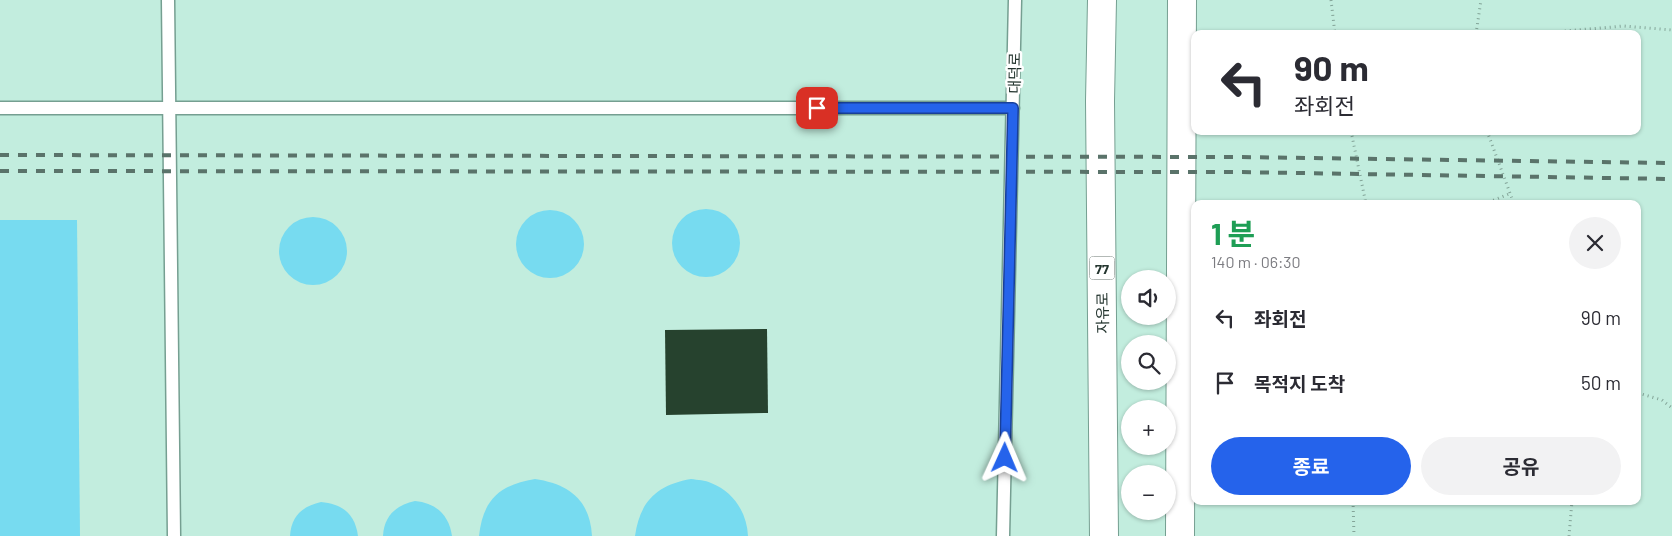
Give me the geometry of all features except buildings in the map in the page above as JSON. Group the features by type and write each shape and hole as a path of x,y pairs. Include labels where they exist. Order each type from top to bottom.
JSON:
{"highway":[{"name":"자유로","path":"1102,0 1100,101 1104,536"},
{"path":"1180,536 1182,0"}],"lane":[{"path":"168,0 174,536"},
{"name":"대덕로","path":"1003,536 1016,0"},
{"path":"0,108 1013,108"}],"path":[{"path":"1330,0 1334,30"},
{"path":"1477,30 1481,0"},
{"path":"1577,30 1624,26 1672,30"},
{"path":"1351,135 1365,200"},
{"path":"1488,135 1512,200"},
{"path":"1494,200 1510,194"},
{"path":"1641,394 1662,400 1672,408"},
{"path":"1353,505 1354,536"},
{"path":"1569,536 1572,505"}],"water":[{"path":"706,209 719,212 730,219 737,230 740,243 737,256 730,267 719,274 706,277 693,274 682,267 675,256 672,243 675,230 682,219 693,212"},
{"path":"550,210 563,213 574,220 581,231 584,244 581,257 574,268 563,275 550,278 537,275 526,268 519,257 516,244 519,231 526,220 537,213"},
{"path":"313,217 326,220 337,227 344,238 347,251 344,264 337,275 326,282 313,285 300,282 289,275 282,264 279,251 282,238 289,227 300,220"},
{"path":"0,220 77,220 80,536 0,536"},
{"path":"535,479 558,485 576,496 587,513 592,536 479,536 485,512 495,496 512,485"},
{"path":"691,479 711,483 733,498 742,511 748,536 635,536 641,513 652,497 660,490"},
{"path":"415,501 429,504 440,511 448,522 452,536 383,536 386,523 392,512 402,505"},
{"path":"321,502 336,505 347,512 354,522 358,536 290,536 293,523 299,513 309,506"}],"railway":[{"path":"0,155 1235,157 1672,163"},
{"path":"0,171 1235,172 1672,179"}],"route":[{"path":"817,108 1013,108 1005,458"}]}
